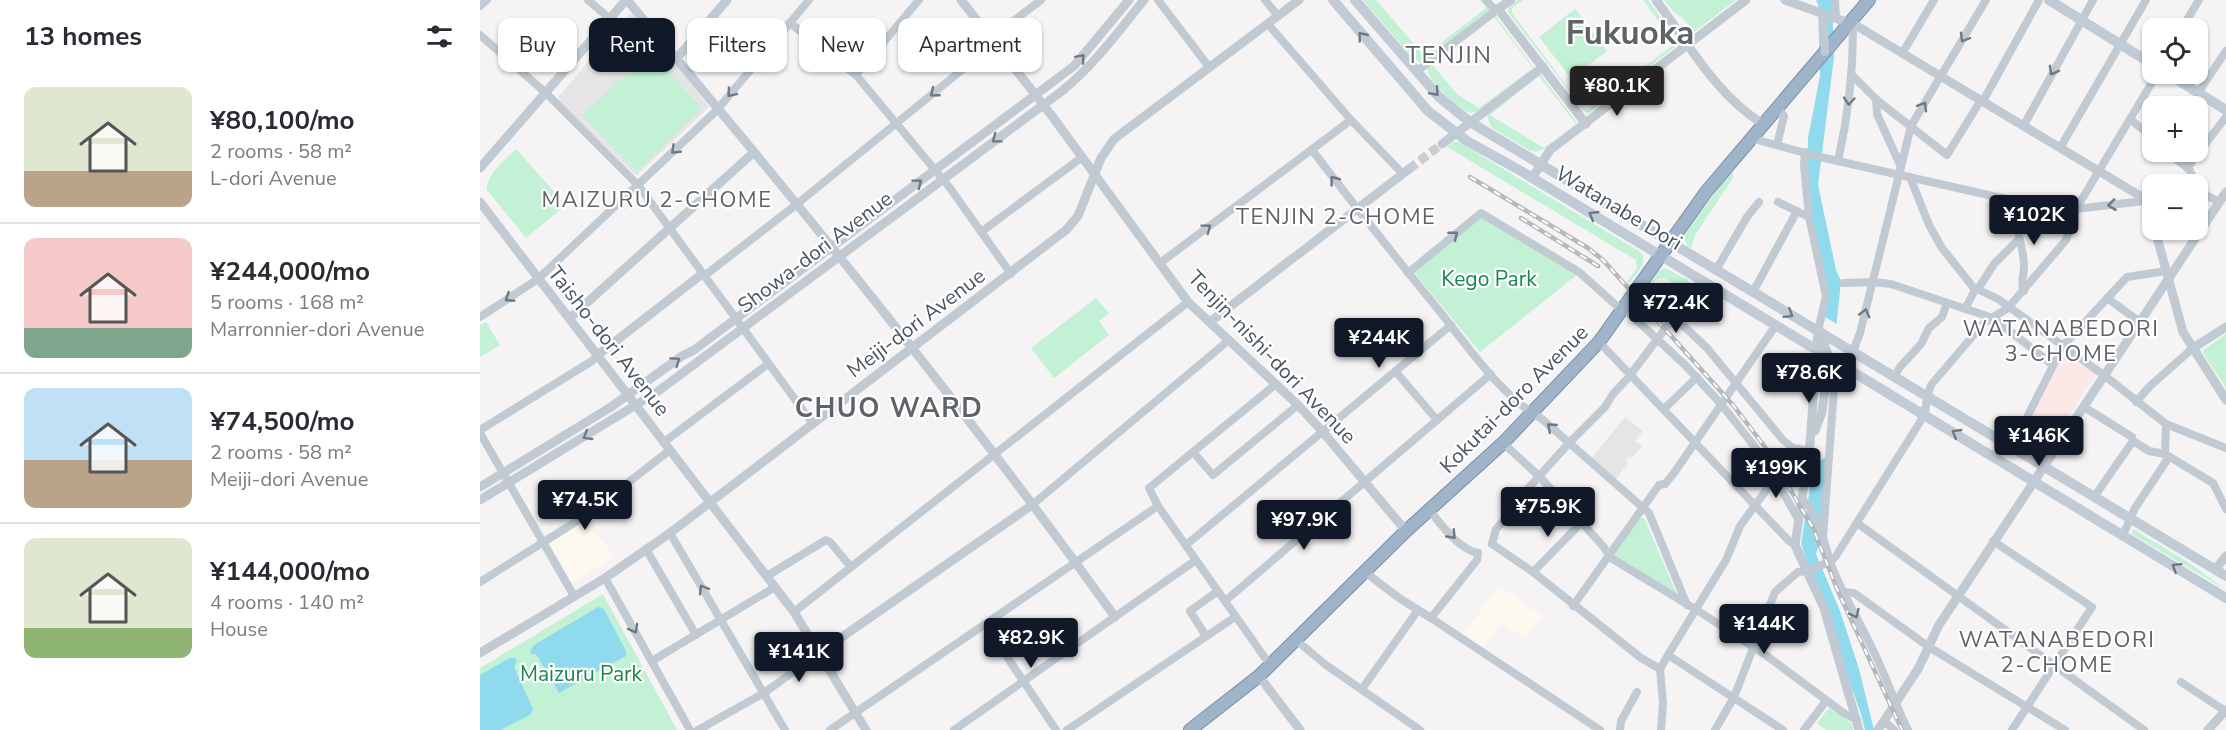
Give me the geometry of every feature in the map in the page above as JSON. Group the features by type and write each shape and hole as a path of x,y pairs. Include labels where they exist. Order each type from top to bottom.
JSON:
{"highway":[{"name":"Kokutai-doro Avenue","path":"1190,730 1259,676 1406,531 1503,443 1599,342 1706,192 1869,0"}],"main road":[{"name":"Watanabe Dori","path":"1333,0 1428,111 1456,133 1925,414 2226,598"},
{"name":"Watanabe Dori","path":"1355,0 1439,97 1470,122 2226,576"},
{"path":"2049,0 2142,58"},
{"path":"2184,84 2226,110"}],"street":[{"path":"480,6 487,0"},
{"path":"588,0 609,18"},
{"path":"611,18 627,0 677,58 717,110 797,204 912,350 1032,505 1114,617"},
{"path":"677,58 727,0"},
{"path":"480,316 538,279 717,110 810,0"},
{"path":"856,75 919,0"},
{"path":"1020,18 1041,0"},
{"name":"Showa-dori Avenue","path":"480,500 636,405 1043,104 1080,76 1144,0"},
{"path":"1158,0 1209,68"},
{"path":"1265,0 1278,16"},
{"name":"Meiji-dori Avenue","path":"480,653 605,578 670,533 1011,274 1066,230 1078,216 1106,148 1114,139 1299,0"},
{"path":"1486,0 1498,9 1586,123"},
{"path":"1417,71 1511,0"},
{"path":"1656,0 1726,95 1747,114 1763,124"},
{"path":"1532,178 1550,150 1746,0"},
{"path":"1785,0 1850,23 1903,52 1941,77 2142,195"},
{"path":"1835,0 1835,18"},
{"path":"1903,52 1934,0"},
{"path":"1847,368 1854,353 1873,282 1911,126 1986,0"},
{"path":"1853,76 1876,99 1947,155 1982,100 2039,0"},
{"path":"2024,126 2093,0"},
{"path":"2060,148 2146,0"},
{"path":"2188,18 2199,0"},
{"name":"Tenjin-nishi-dori Avenue","path":"962,1 975,18"},
{"name":"Showa-dori Avenue","path":"480,487 629,394 736,319 1036,95 1074,66 1124,2"},
{"path":"1820,12 1821,56"},
{"path":"790,23 856,75 935,170 1011,274"},
{"path":"1838,161 1847,122 1853,76 1853,30 1850,23"},
{"path":"1210,322 1406,171 1351,120 1268,24"},
{"path":"480,35 546,93 638,185 813,424"},
{"path":"480,168 589,43"},
{"path":"2198,93 2226,51"},
{"path":"1442,144 1543,68"},
{"path":"574,596 480,431 592,361 702,274 708,273 797,204 957,72"},
{"name":"Tenjin-nishi-dori Avenue","path":"1018,72 1188,302 1298,405 1406,531"},
{"path":"1715,730 1734,697 1775,592 1789,578 1831,561 1925,414 1931,385 1984,323 2008,308 2024,291 2066,240 2076,209 2151,84"},
{"path":"1876,99 1877,114 1901,171"},
{"path":"1777,108 1784,116 1777,145"},
{"path":"2187,168 2226,117"},
{"path":"2130,119 2142,129"},
{"path":"1160,263 1351,120"},
{"path":"1750,138 1820,157 1901,171 1910,177 2025,202 2018,221 2018,240 2023,254 2024,291"},
{"path":"1312,150 1357,210 1491,374 1532,414 1542,419 1649,513 1691,607"},
{"path":"1806,152 1805,182 1809,217 1826,296 1818,350 1804,501 1798,519 1795,545 1824,608 1859,730"},
{"path":"570,318 753,153"},
{"path":"981,232 1081,158"},
{"path":"2180,162 2190,174"},
{"path":"1910,177 1929,225 1942,248 1953,264 1977,289 1998,299 2105,376 2166,424 2226,448"},
{"path":"1878,730 1929,647 1938,625 2105,376 2167,276 2226,192"},
{"path":"2208,196 2219,202"},
{"path":"2076,209 2142,201"},
{"name":"Taisho-dori Avenue","path":"480,202 599,354 794,612 866,730"},
{"path":"1716,270 1747,217 1759,202"},
{"path":"1778,202 1809,217"},
{"path":"1753,292 1797,211"},
{"path":"1408,273 1481,213 1579,272 1615,304 1623,308 1697,376 1721,404 1775,478 1798,519"},
{"path":"1965,309 1994,264 2018,240"},
{"path":"2158,240 2183,332 2226,400"},
{"path":"2010,446 2018,435 2063,346 2107,298 2127,277 2167,276"},
{"path":"1429,510 1462,546 1471,552 1478,553 1492,544 1496,529 1518,506 1524,494 1569,442 1605,407 1701,281"},
{"path":"1843,283 1891,284 1993,318 2053,365"},
{"path":"1637,289 1673,316 1707,348 1788,444 1793,448 1811,444"},
{"path":"2107,298 2140,322"},
{"path":"794,612 1188,302"},
{"path":"1894,377 1921,344 1929,328 1942,317 1947,303"},
{"path":"1186,544 1451,325"},
{"path":"1573,606 1659,485 1665,484 1696,443 1697,437 1776,325"},
{"path":"2136,402 2150,386 2193,348 2226,327"},
{"path":"1820,334 1833,360 1823,538"},
{"path":"698,730 764,693 1032,505 1229,340"},
{"path":"1599,342 1789,542 1795,545"},
{"path":"1811,444 1822,412 1833,360"},
{"path":"480,582 585,516 768,364"},
{"path":"1396,372 1437,420"},
{"path":"1225,601 1491,374"},
{"path":"1664,409 1697,376"},
{"path":"1270,664 1158,506 1149,488 1276,384"},
{"path":"1193,452 1213,475 1298,405"},
{"path":"2084,407 2132,437 2133,441 2149,451 2167,456 2213,483 2226,509"},
{"path":"2123,534 2135,508 2167,456 2166,424"},
{"path":"2094,497 2133,441"},
{"path":"1503,443 1539,476 1609,555 1767,656 1826,701 1857,720"},
{"path":"1661,730 1663,703 1660,669 1691,607 1726,560 1740,526 1775,478"},
{"path":"1804,501 1823,538 1844,591 1875,653 1908,730"},
{"path":"830,730 1158,506"},
{"path":"1533,572 1582,522"},
{"path":"1857,523 2144,730"},
{"path":"670,533 785,730"},
{"path":"767,576 826,540 851,567"},
{"path":"1993,541 2092,607 2012,730"},
{"path":"1492,544 1533,572 1641,658 1660,669"},
{"path":"646,549 696,635"},
{"path":"1431,618 1477,560 1478,553"},
{"path":"2216,570 2226,556"},
{"path":"954,730 1196,560"},
{"path":"1365,572 1391,592 1600,730"},
{"path":"605,578 690,730"},
{"path":"652,662 775,587"},
{"path":"1206,636 1190,611 1218,591"},
{"path":"1844,591 1854,593 1929,647 2065,730"},
{"path":"1362,689 1418,610"},
{"path":"1067,730 1235,617"},
{"path":"985,624 1056,730"},
{"path":"1296,640 1326,665 1420,730"},
{"path":"1668,655 1783,730"},
{"path":"1259,676 1300,730"},
{"path":"2181,682 2226,711 2208,730"},
{"path":"1620,730 1621,721 1637,692"},
{"path":"1804,730 1826,701"},
{"path":"1884,721 1894,730"}],"shaded area":[{"path":"629,14 633,14 637,18 626,18"},
{"path":"589,61 589,72 675,72 675,63 709,107 636,176 559,100 559,96"},
{"path":"2064,354 2096,374 2048,446 2044,448 2022,434"},
{"path":"1625,417 1643,431 1635,441 1642,446 1632,458 1630,456 1626,461 1628,464 1616,479 1591,459"},
{"path":"586,519 614,556 572,583 549,542"},
{"path":"1499,586 1542,616 1525,639 1502,622 1482,650 1462,635"}],"green space":[{"path":"1363,0 1376,0 1424,56 1485,9 1486,7 1480,0 1483,0 1490,10 1433,56 1420,62 1411,56"},
{"path":"1518,0 1523,0 1512,8 1512,13 1584,109 1588,110 1673,45 1673,41 1643,0 1648,0 1679,44 1587,114 1508,12"},
{"path":"1664,0 1736,0 1694,32"},
{"path":"1575,9 1607,51 1571,78 1539,37"},
{"path":"1495,15 1534,68 1480,111 1470,113 1437,87 1427,67","holes":["1495,18 1533,68 1479,108 1457,94 1432,64"]},
{"path":"629,72 668,72 702,108 637,172 582,115"},
{"path":"1538,75 1541,75 1577,123 1539,76 1490,115 1544,148 1570,128 1544,149 1536,152 1529,150 1491,127 1488,113"},
{"path":"1453,142 1459,142 1642,253 1643,261 1638,273 1629,283 1627,282 1637,268 1636,260 1447,147"},
{"path":"516,149 566,205 526,238 487,190 493,172"},
{"path":"1730,173 1733,174 1733,178 1695,235 1691,248 1685,241 1687,231"},
{"name":"Kego Park","path":"1482,214 1578,274 1480,352 1413,271"},
{"path":"1665,268 1688,280 1691,287 1688,292 1665,278 1655,280 1647,291 1675,310 1673,312 1645,291 1658,271"},
{"path":"1096,298 1109,313 1099,321 1109,335 1054,378 1031,348"},
{"path":"486,322 500,345 480,357 480,325"},
{"path":"2226,334 2226,388 2203,353"},
{"path":"1638,518 1644,518 1676,592 1674,593 1613,556 1613,552"},
{"path":"2133,529 2191,564 2226,590 2132,534"},
{"name":"Maizuru Park","path":"603,594 677,730 480,730 480,668"},
{"path":"1829,708 1852,724 1853,730 1826,730 1817,723"}],"water":[{"path":"1816,0 1832,0 1834,57 1818,185 1836,270 1841,281 1830,390 1820,541 1816,554 1840,611 1859,669 1874,730 1865,730 1801,544 1813,469 1825,315 1807,182 1808,138 1820,76"},
{"path":"598,607 604,609 626,651 626,656 559,693 536,654 531,654 530,651 534,645"},
{"path":"510,658 515,658 517,661 514,667 533,709 530,715 500,730 480,730 480,675"}],"pier":[{"path":"1823,316 1837,324 1828,456 1815,464 1809,482"}],"tunnel":[{"path":"1409,169 1442,144"}],"railway":[{"path":"1470,177 1588,248 1603,260 1733,405 1765,447 1813,528 1837,589 1902,730"},
{"path":"1521,218 1598,266"}],"district":[{"name":"Fukuoka","path":"1630,32"},
{"name":"TENJIN","path":"1449,55"},
{"name":"MAIZURU 2-CHOME","path":"657,199"},
{"name":"TENJIN 2-CHOME","path":"1336,216"},
{"name":"WATANABEDORI 3-CHOME","path":"2061,340"},
{"name":"CHUO WARD","path":"889,408"},
{"name":"WATANABEDORI 2-CHOME","path":"2057,652"}]}
